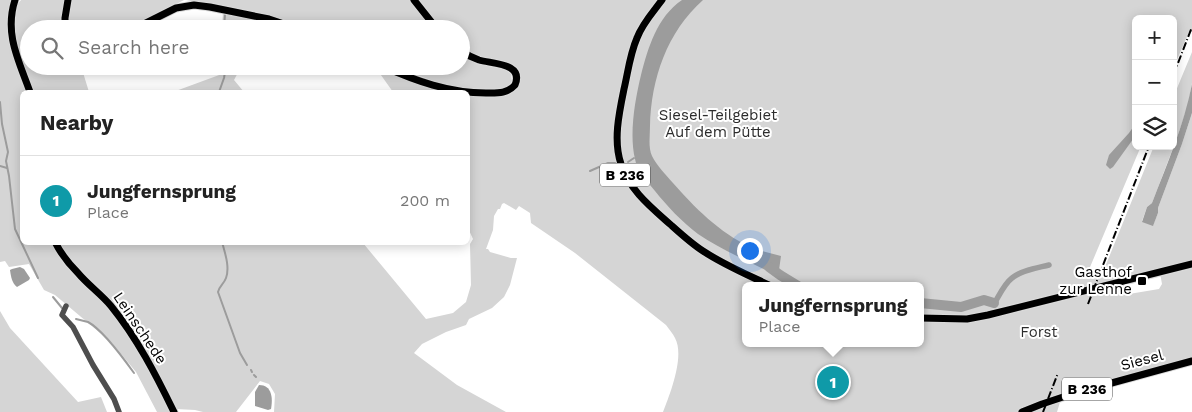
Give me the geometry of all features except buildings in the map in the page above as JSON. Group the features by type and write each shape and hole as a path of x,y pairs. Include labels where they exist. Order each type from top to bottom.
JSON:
{"main road":[{"path":"15,0 11,21 12,42 20,64"},
{"path":"65,20 68,0"},
{"path":"414,0 430,20"},
{"name":"B 236","path":"662,0 636,38 623,95 618,132 618,148 624,174 648,204 693,244 719,260 763,282"},
{"path":"152,20 171,10 182,7 202,6 272,20"},
{"path":"470,56 478,60 506,65 517,76 515,85 508,91 497,93 470,92"},
{"path":"24,75 29,90"},
{"path":"404,75 449,90"},
{"name":"Leinschede","path":"57,245 68,263 110,304 123,322 145,356 174,412"},
{"path":"924,318 967,319 988,315 1192,264"},
{"name":"Siesel","path":"1022,412 1103,385 1192,361"}],"street":[{"path":"66,306 62,315 73,326 93,365 114,399 119,412"}],"green space":[{"path":"0,0 14,0 14,32 17,5 21,0 65,0 61,20 20,20 20,75 84,75 88,90 20,90 20,245 365,245 426,319 453,313 466,302 471,285 470,244 473,239 470,232 470,96 500,96 508,94 514,91 518,85 519,78 516,69 509,63 470,52 470,20 434,20 418,0 1192,0 1192,32 1189,32 1177,60 1177,15 1132,15 1132,150 1139,150 1085,279 1103,272 1152,150 1172,150 1152,203 1147,207 1142,221 1153,225 1192,113 1192,359 1060,397 1057,412 663,412 675,375 678,355 678,346 675,338 666,325 575,253 531,223 530,213 519,206 516,210 504,203 494,216 493,230 486,249 490,252 517,258 510,285 504,297 492,308 469,319 466,325 446,332 422,344 414,353 457,385 506,412 274,412 275,394 269,384 260,381 236,412 203,412 176,409 136,333 116,306 104,294 134,339 170,412 157,412 136,372 112,343 55,295 44,290 29,264 9,267 5,261 0,262","holes":["1160,273 1162,284 1159,289 1129,294 1127,281"]},
{"path":"70,0 184,0 146,20 67,19"},
{"path":"186,0 410,0 425,20 276,20 247,12"},
{"path":"223,12 256,20 223,20"},
{"path":"1192,52 1192,83 1188,105 1177,138 1177,88"},
{"path":"470,59 488,66 505,69 511,74 512,81 505,89 483,90 449,87 417,75 470,75"},
{"path":"219,75 237,75 234,80 242,90 178,90"},
{"path":"381,75 398,75 442,90 392,90"},
{"path":"0,311 10,328 78,402 101,397 107,412 0,412"}],"shaded area":[{"path":"682,0 703,0 680,27 663,57 651,108 651,153 659,167 681,192 718,227 749,246 781,256 779,277 717,246 698,234 675,214 660,197 643,176 636,163 633,149 634,117 644,65 650,44 660,24 673,7"},
{"path":"1192,84 1192,113 1153,226 1142,222 1147,207 1152,203 1173,150 1177,150 1177,137"},
{"path":"1132,129 1132,141 1110,169 1106,165 1109,155"},
{"path":"20,267 24,269 30,278 17,287 13,282 10,270"},
{"path":"259,385 267,387 271,393 271,409 268,410 255,406 255,392"}],"waterway":[{"path":"225,14 225,20"},
{"path":"220,90 224,75"},
{"path":"0,102 2,124 8,152 6,161 15,229 20,240"},
{"path":"628,162 634,158"},
{"path":"590,171 608,163 616,163"},
{"path":"0,166 7,168"},
{"path":"23,245 38,278"},
{"path":"223,245 227,260 227,269 226,278 218,292 240,353 247,365"},
{"path":"994,304 1004,287 1016,275 1049,265"},
{"path":"769,267 791,282"},
{"path":"53,297 62,308"},
{"path":"924,303 961,307 984,300 994,303"},
{"path":"76,319 88,322 100,331 134,373"}],"railway":[{"path":"1177,66 1192,27"},
{"path":"1088,304 1147,150"},
{"path":"1043,412 1058,373"}],"place":[{"name":"Gasthof zur Lenne","path":"1142,281"},
{"name":"Jungfernsprung","path":"833,382"}],"park label":[{"name":"Siesel-Teilgebiet Auf dem Pütte","path":"718,124"},
{"name":"Forst","path":"1039,332"}]}
